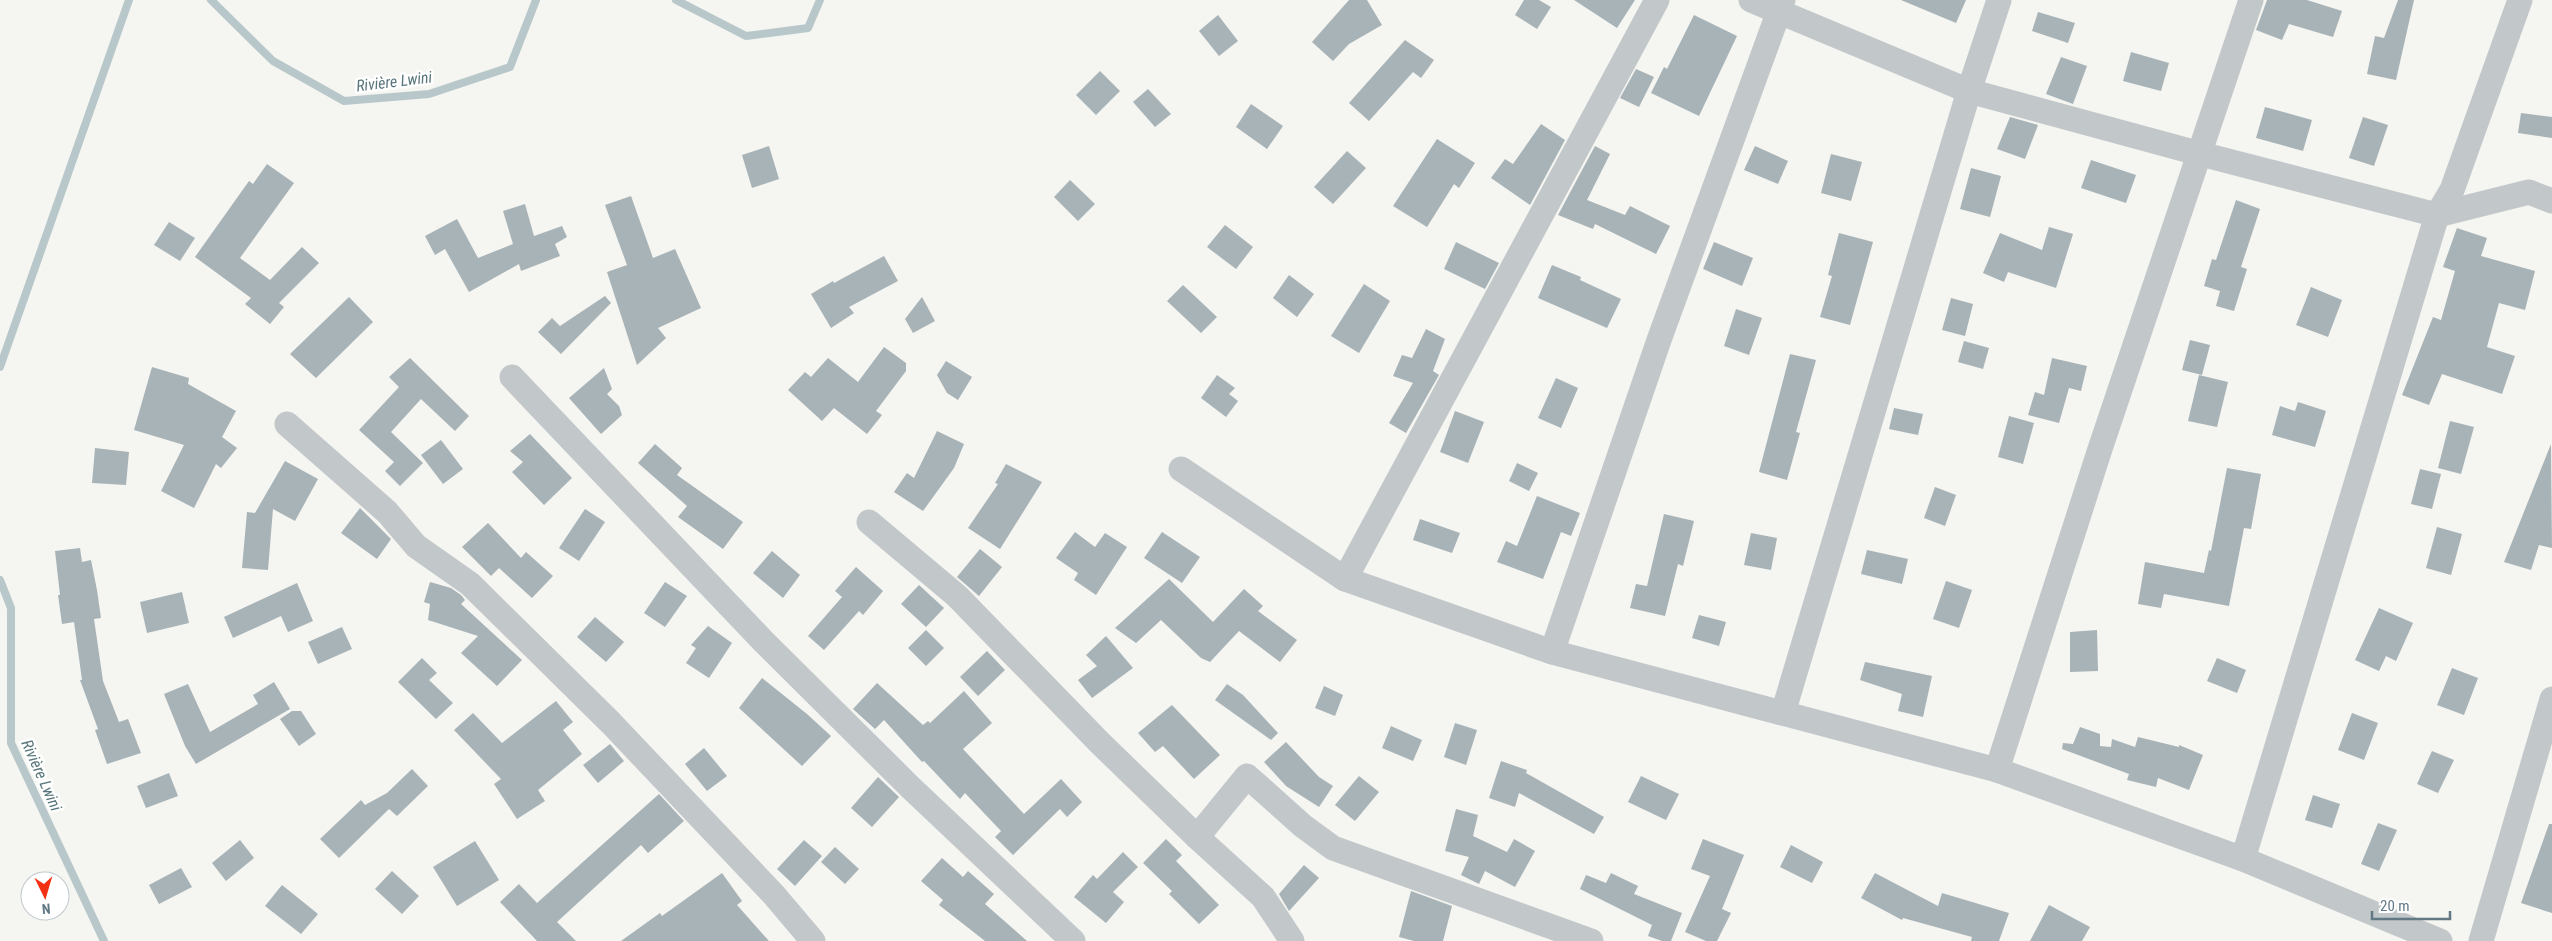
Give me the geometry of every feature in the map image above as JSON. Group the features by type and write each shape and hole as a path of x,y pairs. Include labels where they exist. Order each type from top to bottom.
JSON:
{"street":[{"path":"1345,579 1657,0"},
{"path":"1751,0 1780,6 1969,91 2437,215 2529,192 2552,201"},
{"path":"1783,712 1969,91 1999,0"},
{"path":"1997,770 2100,452 2252,0"},
{"path":"2243,858 2437,215 2452,190 2520,0"},
{"path":"1552,652 1659,340 1780,6"},
{"path":"512,377 763,642 909,786 1072,941"},
{"path":"287,424 387,512 416,546 470,584 611,723 774,895 813,941"},
{"path":"1181,469 1345,579 1552,652 1997,770 2243,858 2440,941"},
{"path":"869,522 957,596 1100,743 1197,838 1262,897 1292,941"},
{"path":"2481,941 2552,699"},
{"path":"1197,838 1247,776 1303,826 1332,848 1591,941"}],"building":[{"path":"1349,0 1367,0 1382,25 1349,44 1333,61 1312,42"},
{"path":"1524,0 1539,0 1551,7 1537,29 1515,15"},
{"path":"1574,0 1635,0 1617,28"},
{"path":"1901,0 1966,0 1956,23"},
{"path":"2267,0 2307,0 2342,11 2333,37 2289,24 2282,40 2256,30"},
{"path":"2398,0 2414,0 2396,80 2367,74 2375,36 2384,38"},
{"path":"2038,12 2075,23 2068,43 2032,31"},
{"path":"1218,15 1238,41 1219,56 1199,31"},
{"path":"1694,15 1737,36 1699,116 1651,93 1664,67 1667,69"},
{"path":"1405,40 1434,60 1421,78 1413,72 1369,121 1349,103"},
{"path":"2131,52 2169,63 2161,91 2123,81"},
{"path":"2061,57 2087,66 2073,104 2046,94"},
{"path":"1636,69 1654,77 1639,107 1620,98"},
{"path":"1100,71 1120,91 1096,115 1076,95"},
{"path":"1148,89 1171,114 1155,127 1133,102"},
{"path":"1251,104 1283,126 1267,149 1236,127"},
{"path":"2265,107 2312,120 2303,151 2256,138"},
{"path":"2521,113 2552,117 2552,138 2518,133"},
{"path":"2010,117 2038,125 2025,159 1997,149"},
{"path":"2363,117 2388,125 2374,166 2349,158"},
{"path":"1541,124 1565,140 1530,205 1491,178 1505,159 1513,164"},
{"path":"1437,139 1475,163 1459,188 1454,184 1427,227 1393,206"},
{"path":"769,146 779,179 752,188 742,155"},
{"path":"1595,146 1610,154 1587,200 1625,215 1630,206 1670,226 1656,254 1595,224 1593,229 1558,215"},
{"path":"1755,146 1788,161 1778,184 1744,170"},
{"path":"1347,151 1366,168 1333,204 1314,187"},
{"path":"1831,154 1862,162 1851,201 1821,193"},
{"path":"2091,160 2136,175 2126,203 2081,188"},
{"path":"267,164 294,183 240,258 270,280 302,247 319,263 279,303 284,307 270,324 245,304 251,298 195,257 249,181 253,184"},
{"path":"1971,168 2001,176 1990,217 1960,209"},
{"path":"1070,180 1095,204 1078,221 1054,197"},
{"path":"631,196 653,258 675,249 701,308 658,328 666,338 637,365 607,272 627,265 605,205"},
{"path":"2236,200 2260,209 2241,267 2247,269 2234,311 2216,306 2220,291 2204,286 2212,259 2216,260"},
{"path":"525,204 534,236 562,226 567,237 555,244 560,256 521,271 519,264 469,292 445,249 435,255 425,236 457,219 478,258 513,244 503,211"},
{"path":"169,222 195,238 180,261 154,245"},
{"path":"1225,225 1253,247 1236,269 1207,247"},
{"path":"2049,227 2073,234 2056,288 2008,272 2004,282 1983,273 2000,233 2042,250"},
{"path":"2457,228 2487,238 2481,256 2535,271 2525,310 2499,303 2487,347 2515,356 2502,394 2442,374 2429,405 2402,395 2433,317 2441,320 2455,271 2443,267"},
{"path":"1839,233 1873,242 1850,325 1820,317 1832,276 1828,275"},
{"path":"1456,242 1499,263 1485,289 1444,269"},
{"path":"1714,242 1753,258 1742,286 1703,269"},
{"path":"884,256 898,281 849,307 854,313 831,328 811,294"},
{"path":"1552,265 1581,277 1580,280 1621,299 1607,328 1538,298"},
{"path":"1289,275 1314,294 1297,317 1273,298"},
{"path":"1364,284 1390,301 1359,353 1331,336"},
{"path":"1183,285 1217,317 1201,333 1167,301"},
{"path":"2311,287 2342,300 2328,337 2296,325"},
{"path":"605,296 611,303 561,354 538,332 552,318 560,326"},
{"path":"349,297 373,322 316,378 290,354"},
{"path":"922,297 935,321 913,333 905,319"},
{"path":"1951,298 1973,304 1965,336 1942,330"},
{"path":"1736,309 1762,318 1749,355 1724,346"},
{"path":"1426,329 1445,339 1433,371 1439,375 1406,433 1389,423 1413,383 1393,376 1402,355 1412,358"},
{"path":"2190,340 2210,345 2202,375 2182,370"},
{"path":"1964,341 1989,348 1983,369 1958,362"},
{"path":"884,347 906,363 906,371 876,411 882,415 867,434 834,408 822,421 788,390 805,372 811,377 828,358 858,382"},
{"path":"1790,354 1816,360 1796,432 1800,433 1787,480 1759,472"},
{"path":"410,358 469,416 455,431 421,399 391,432 423,463 400,486 385,471 394,462 359,430 399,387 389,377"},
{"path":"2052,358 2087,366 2081,391 2069,388 2059,423 2028,415 2035,392 2044,395"},
{"path":"946,361 972,377 958,400 947,393 937,375"},
{"path":"152,367 189,378 188,384 236,411 222,437 237,448 221,468 216,464 194,508 161,491 184,445 134,430"},
{"path":"604,368 612,389 607,394 619,406 622,415 601,434 569,398"},
{"path":"1217,375 1235,388 1229,394 1238,401 1226,417 1201,398"},
{"path":"2199,375 2228,382 2217,427 2188,421"},
{"path":"1556,378 1578,388 1561,428 1538,418"},
{"path":"2298,402 2326,411 2315,447 2272,435 2280,406 2295,411"},
{"path":"1894,408 1923,414 1918,435 1889,429"},
{"path":"1455,411 1484,422 1468,463 1440,452"},
{"path":"2009,416 2034,423 2023,464 1998,457"},
{"path":"2450,421 2474,427 2461,474 2438,468"},
{"path":"937,431 964,444 954,468 923,511 894,492 907,473 914,478"},
{"path":"530,434 572,478 544,505 512,472 523,462 510,451"},
{"path":"441,440 463,469 443,484 421,455"},
{"path":"655,444 682,468 677,475 743,522 723,549 678,517 687,506 638,463"},
{"path":"2551,444 2552,548 2539,545 2531,570 2504,562"},
{"path":"95,448 129,452 126,485 92,483"},
{"path":"285,461 318,479 295,521 273,509 268,570 242,568 247,512 255,513"},
{"path":"1517,463 1538,473 1529,491 1509,481"},
{"path":"1006,464 1042,482 1000,549 968,528 998,484 995,483"},
{"path":"2227,468 2261,474 2251,529 2244,528 2229,606 2164,594 2161,608 2138,604 2145,562 2204,573 2209,550 2211,551"},
{"path":"2420,469 2441,474 2432,509 2411,504"},
{"path":"1935,487 1956,495 1945,526 1924,518"},
{"path":"1537,496 1580,513 1571,536 1561,532 1543,579 1497,562 1506,541 1517,546"},
{"path":"360,508 391,539 377,559 341,533"},
{"path":"585,509 605,522 579,561 559,548"},
{"path":"1664,514 1694,521 1683,566 1678,564 1665,616 1630,608 1636,584 1647,586"},
{"path":"1420,519 1460,533 1452,553 1413,540"},
{"path":"488,523 521,558 526,552 553,576 532,598 499,568 491,576 462,547"},
{"path":"2437,527 2462,534 2451,575 2426,568"},
{"path":"1075,532 1095,547 1105,533 1127,547 1096,595 1074,580 1078,573 1056,558"},
{"path":"1162,532 1200,557 1182,583 1144,558"},
{"path":"1751,533 1777,538 1771,570 1744,565"},
{"path":"80,548 82,562 91,560 97,590 101,618 94,619 103,681 119,722 128,719 141,753 107,764 95,730 98,729 80,680 82,680 74,622 62,624 58,595 60,595 55,551"},
{"path":"980,549 1002,567 979,596 957,577"},
{"path":"1867,550 1908,559 1902,584 1861,574"},
{"path":"772,551 800,575 783,598 753,573"},
{"path":"856,567 883,591 863,615 859,611 824,650 808,636 842,597 835,591"},
{"path":"1169,579 1213,622 1244,589 1263,606 1258,611 1297,640 1280,662 1239,631 1210,662 1201,658 1161,620 1136,643 1115,628"},
{"path":"1946,581 1972,590 1959,628 1933,619"},
{"path":"430,582 451,588 461,595 465,600 461,604 522,660 497,686 461,653 478,636 428,620 430,604 424,602"},
{"path":"665,582 687,596 665,627 644,613"},
{"path":"297,583 313,621 288,632 281,616 233,638 224,617"},
{"path":"919,585 944,608 926,627 901,604"},
{"path":"182,592 189,623 147,633 140,602"},
{"path":"2379,608 2413,623 2396,661 2386,656 2379,671 2355,660"},
{"path":"1699,615 1726,622 1719,646 1692,638"},
{"path":"595,617 624,642 606,662 577,637"},
{"path":"708,626 732,643 709,678 686,663 696,648 691,645"},
{"path":"342,627 352,649 318,664 308,642"},
{"path":"926,630 944,648 926,666 908,648"},
{"path":"2097,630 2098,671 2070,672 2070,632"},
{"path":"1106,636 1133,668 1092,698 1078,680 1097,666 1086,655"},
{"path":"987,651 1005,670 978,696 960,677"},
{"path":"422,658 437,673 429,680 453,703 436,719 398,682"},
{"path":"2217,658 2246,670 2237,693 2207,681"},
{"path":"1865,662 1932,676 1923,717 1898,711 1902,694 1860,680"},
{"path":"2452,668 2478,678 2464,715 2437,705"},
{"path":"762,678 831,736 802,766 739,708"},
{"path":"274,682 290,709 196,764 185,746 164,694 188,684 210,732 258,704 253,695"},
{"path":"877,683 923,725 928,721 930,723 964,691 992,723 963,749 1024,814 1061,779 1082,802 1067,817 1060,809 1013,855 995,837 1001,831 965,793 960,799 924,761 922,762 884,720 875,729 853,709"},
{"path":"1227,684 1243,695 1278,733 1271,740 1215,700"},
{"path":"1324,686 1343,695 1335,716 1315,708"},
{"path":"556,701 573,722 563,730 582,754 538,790 545,801 517,819 494,784 501,779 454,730 473,713 502,743"},
{"path":"1172,705 1220,755 1194,779 1163,746 1155,752 1138,733"},
{"path":"292,711 301,711 316,734 299,746 280,719"},
{"path":"2352,713 2378,723 2364,760 2338,750"},
{"path":"1455,723 1477,730 1466,765 1444,757"},
{"path":"1391,726 1422,740 1413,761 1382,748"},
{"path":"2080,727 2100,734 2100,746 2111,747 2112,739 2135,747 2138,737 2179,747 2179,745 2203,755 2189,790 2158,778 2156,787 2127,780 2129,774 2062,749 2063,743 2073,744"},
{"path":"1286,742 1319,777 1333,786 1319,807 1286,786 1264,762"},
{"path":"610,744 624,761 598,783 583,765"},
{"path":"704,748 727,776 707,791 685,764"},
{"path":"2432,751 2454,760 2438,793 2417,784"},
{"path":"1501,761 1527,770 1526,773 1604,817 1594,834 1519,793 1515,807 1489,798"},
{"path":"412,769 428,786 397,816 389,809 339,858 320,839 361,800 365,805 387,793"},
{"path":"169,773 178,796 146,808 137,786"},
{"path":"1359,776 1379,792 1355,821 1335,805"},
{"path":"1641,776 1679,794 1666,820 1628,802"},
{"path":"878,777 899,797 872,827 851,808"},
{"path":"659,794 684,821 648,853 641,845 557,922 576,941 537,941 500,902 519,884 537,903"},
{"path":"2313,795 2340,804 2332,828 2305,820"},
{"path":"1456,809 1478,815 1473,836 1507,852 1514,839 1535,851 1515,887 1485,871 1479,884 1461,875 1469,857 1445,851"},
{"path":"2378,823 2397,830 2379,871 2361,864"},
{"path":"2549,824 2552,824 2552,913 2521,903"},
{"path":"1166,839 1182,855 1176,861 1219,905 1199,924 1169,894 1172,891 1143,863"},
{"path":"1703,839 1744,855 1722,909 1731,913 1717,941 1706,941 1685,932 1710,876 1691,869"},
{"path":"240,840 254,858 226,881 212,863"},
{"path":"804,840 822,856 795,886 777,869"},
{"path":"475,841 499,880 457,906 433,867"},
{"path":"1791,845 1823,862 1812,883 1780,867"},
{"path":"835,847 859,869 845,884 821,862"},
{"path":"1123,852 1138,867 1113,892 1124,902 1106,923 1074,897 1093,875 1097,879"},
{"path":"942,858 963,877 968,871 994,894 985,904 1027,941 985,941 939,905 943,900 921,881"},
{"path":"1304,865 1319,878 1289,911 1279,894"},
{"path":"181,868 192,887 159,904 149,885"},
{"path":"392,871 419,896 402,914 375,889"},
{"path":"722,873 742,901 737,905 769,941 621,941 660,913 662,916"},
{"path":"1611,873 1638,886 1634,894 1682,913 1671,941 1662,941 1648,936 1652,925 1580,889 1586,875 1606,883"},
{"path":"1875,873 1938,906 1942,893 2009,913 1999,941 1971,941 1972,937 1903,918 1902,920 1861,898"},
{"path":"282,885 318,914 301,934 265,906"},
{"path":"1411,891 1452,906 1443,941 1414,941 1399,937"},
{"path":"2049,905 2090,927 2082,941 2030,941"}],"waterway":[{"name":"Rivière Lwini","path":"0,367 129,0"},
{"name":"Rivière Lwini","path":"211,0 273,61 344,101 429,94 510,67 536,0"},
{"name":"Rivière Lwini","path":"676,0 746,36 808,28 820,0"},
{"name":"Rivière Lwini","path":"0,580 11,608 11,743 104,941"}]}
